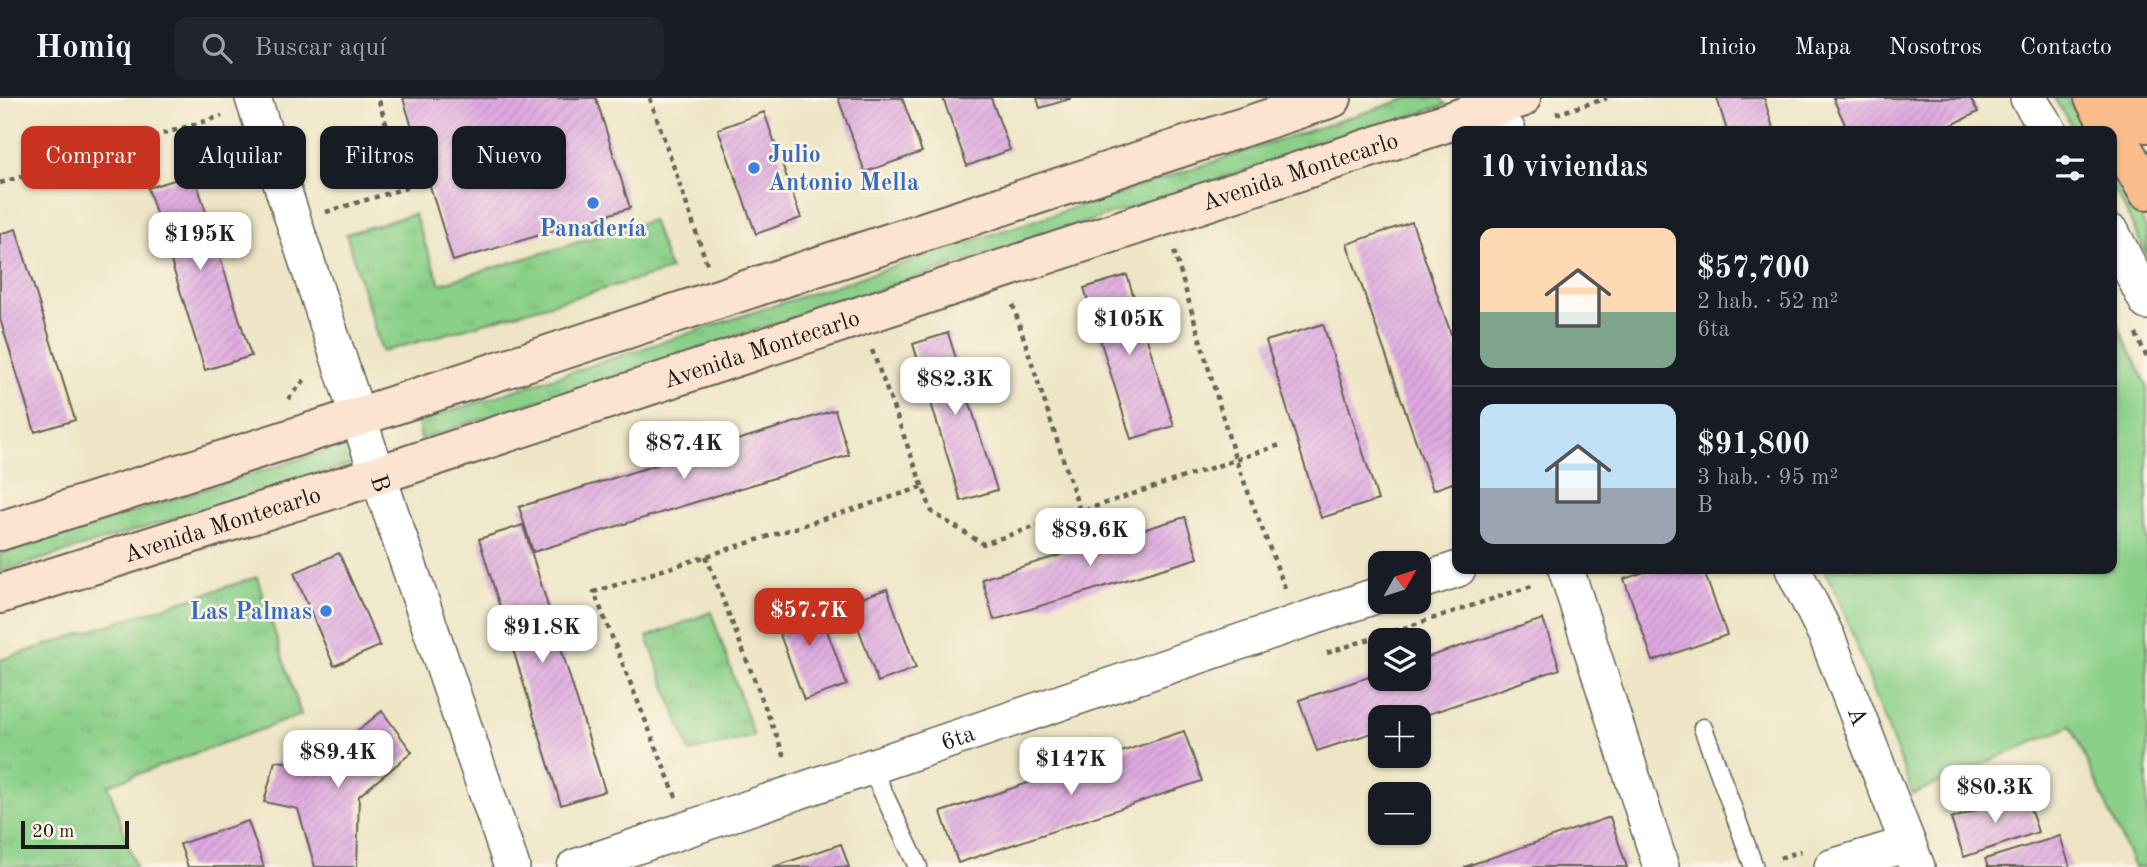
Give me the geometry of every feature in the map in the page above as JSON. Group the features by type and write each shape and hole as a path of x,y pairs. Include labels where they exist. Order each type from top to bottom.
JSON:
{"main road":[{"path":"0,531 358,417 1332,98"},
{"path":"2094,98 2110,126"},
{"path":"2132,98 2147,123"},
{"name":"Avenida Montecarlo","path":"0,594 378,475 1499,109"},
{"path":"2117,138 2147,190"}],"street":[{"path":"2028,98 2046,126"},
{"name":"B","path":"255,102 358,417 512,867"},
{"path":"2117,243 2147,302"},
{"path":"1432,578 1452,571"},
{"path":"1568,574 1661,867"},
{"name":"A","path":"1796,574 1827,637 1913,855"},
{"name":"6ta","path":"575,867 1368,598"},
{"path":"1832,867 1913,855"}],"lane":[{"path":"1703,728 1754,867"},
{"path":"870,765 918,867"}],"path":[{"path":"295,222 406,188 378,98"},
{"path":"650,98 708,268"},
{"path":"0,183 255,102"},
{"path":"1172,244 1235,458 1288,597"},
{"path":"1011,297 1080,511"},
{"path":"871,347 932,512 983,544 1283,444"},
{"path":"665,804 677,799 594,592 923,487"},
{"path":"706,556 786,762"}],"green space":[{"path":"1409,98 1440,98 1446,105 421,439 418,422"},
{"path":"2054,98 2067,98 2085,126 2072,126"},
{"path":"2117,176 2131,197 2147,231 2147,256 2117,195"},
{"path":"414,214 440,284 652,220 670,270 382,352 346,234"},
{"path":"2117,324 2147,385 2147,867 2134,867 2071,726 1913,794 1837,594 1826,574 2117,574"},
{"path":"357,441 365,460 0,572 0,554"},
{"path":"257,577 301,715 108,785 136,867 0,867 0,660"},
{"path":"711,612 754,736 690,752 647,637"}],"building":[{"path":"403,98 596,98 630,208 453,261 431,189 438,189 438,126 412,126"},
{"path":"838,98 902,98 922,152 865,172"},
{"path":"943,98 991,98 1010,150 967,166"},
{"path":"1037,98 1070,98 1070,99 1040,108"},
{"path":"1717,98 1764,98 1772,126 1725,126"},
{"path":"1833,98 1970,98 1978,112 1950,126 1846,126"},
{"path":"764,112 801,218 756,234 718,129"},
{"path":"174,180 174,189 199,189 251,356 205,370 148,189 160,189 160,184"},
{"path":"1412,222 1452,337 1452,483 1433,490 1347,244"},
{"path":"16,229 75,420 35,432 0,319 0,234"},
{"path":"1127,275 1174,426 1131,439 1084,288"},
{"path":"1323,324 1378,500 1321,518 1266,341"},
{"path":"948,333 997,490 961,501 913,344"},
{"path":"835,410 849,455 533,552 519,507"},
{"path":"1185,517 1198,558 994,620 982,579"},
{"path":"523,525 605,791 561,805 479,539"},
{"path":"339,553 380,646 334,666 294,573"},
{"path":"1638,574 1705,574 1727,635 1653,661 1624,579"},
{"path":"887,589 916,668 878,682 849,602"},
{"path":"814,595 847,685 804,700 771,610"},
{"path":"1543,619 1560,669 1431,713 1431,705 1368,705 1368,734 1317,751 1299,700 1368,677 1368,691 1431,691 1431,656"},
{"path":"382,711 412,752 359,796 357,867 315,867 298,809 264,802 275,761 315,765"},
{"path":"1184,731 1202,781 958,863 941,812"},
{"path":"2025,793 2038,832 1964,857 1951,819"},
{"path":"1610,817 1627,867 1464,867"},
{"path":"248,821 264,867 188,867 180,844"},
{"path":"2060,836 2070,867 1988,867 1985,859"},
{"path":"841,844 849,867 773,867"}],"place":[{"name":"Julio Antonio Mella","path":"754,168"},
{"name":"Panadería","path":"593,203"},
{"name":"Las Palmas","path":"326,611"}]}
